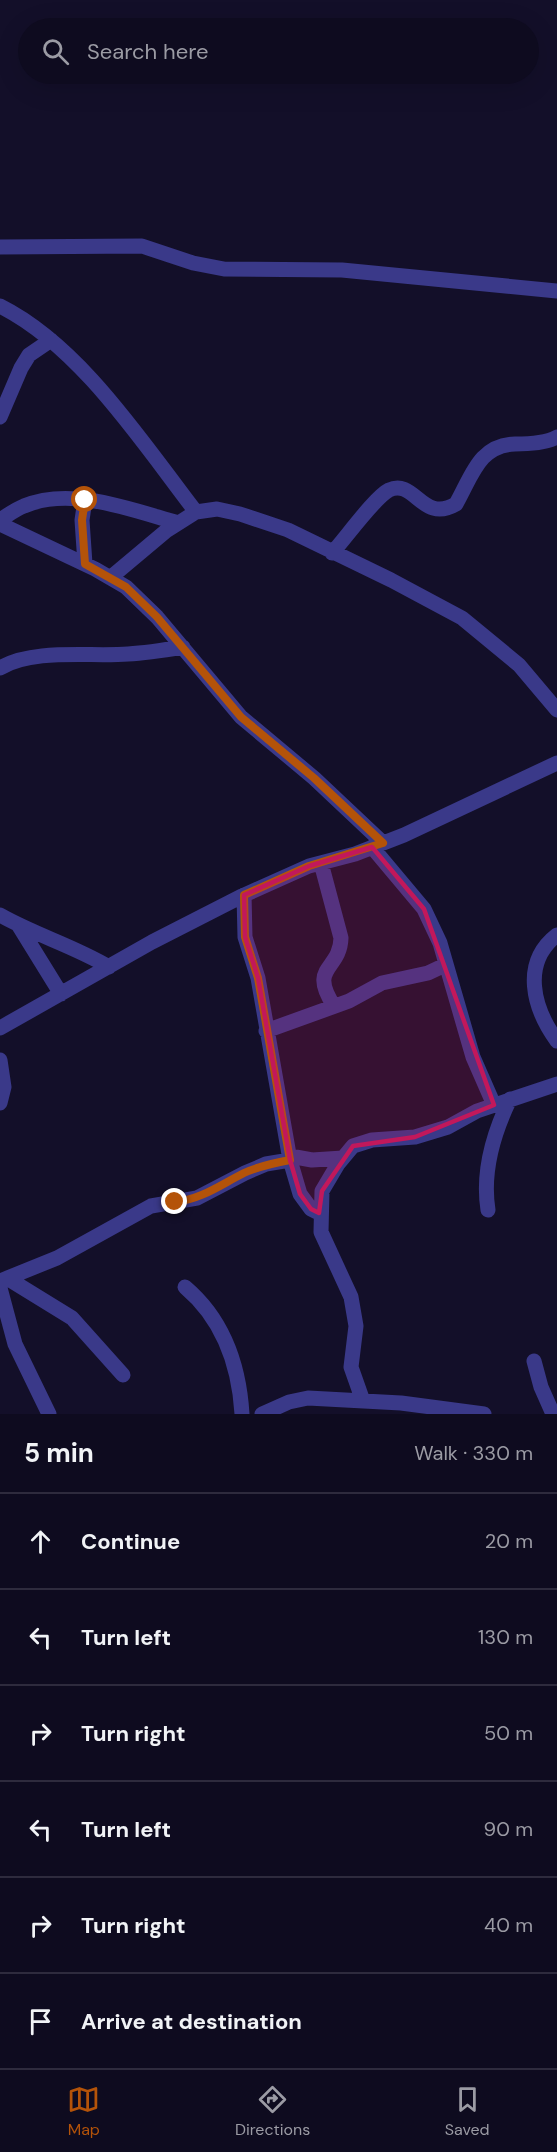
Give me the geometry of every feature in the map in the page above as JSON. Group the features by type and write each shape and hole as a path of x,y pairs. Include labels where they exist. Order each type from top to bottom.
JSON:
{"street":[{"path":"0,247 142,246 193,263 224,269 342,270 557,291"},
{"path":"0,306 51,340 112,405 196,512"},
{"path":"0,417 29,355 51,340"},
{"path":"332,553 378,498 388,490 406,490 432,510 447,509 456,504 478,463 488,450 503,444 557,437"},
{"path":"0,522 25,506 56,498 85,500 178,523"},
{"path":"85,500 82,520 85,564"},
{"path":"110,578 178,523 196,512 217,509 240,514 288,530 391,580 462,618 519,665 557,710"},
{"path":"0,522 126,587 183,647 241,717 314,778 378,845 424,909 440,943 473,1057 494,1106"},
{"path":"0,668 10,662 57,655 128,654 183,647"},
{"path":"0,1028 244,895 321,863 378,845 557,763"},
{"path":"321,863 341,938 341,948 324,974 323,983 334,1006"},
{"path":"244,895 245,937 258,978 266,1031 286,1124 290,1158 300,1194 311,1209 319,1214"},
{"path":"0,915 20,926 68,944 109,967"},
{"path":"20,926 61,994"},
{"path":"557,935 546,943 536,960 533,976 541,1013 557,1041"},
{"path":"266,1031 334,1006 382,983 428,973 445,965"},
{"path":"0,1060 4,1087 0,1103"},
{"path":"363,1401 351,1367 356,1326 351,1297 321,1232 319,1214 322,1191 343,1158 354,1146 372,1140 415,1137 448,1127 494,1106 557,1084"},
{"path":"488,1210 485,1190 490,1157 500,1120 510,1100"},
{"path":"2,1282 57,1258 151,1206 197,1198 266,1164 290,1158 312,1160 343,1158"},
{"path":"2,1282 72,1318 123,1375"},
{"path":"2,1282 15,1344 49,1414"},
{"path":"185,1287 200,1299 219,1325 233,1362 242,1414"},
{"path":"534,1361 541,1387 553,1414"},
{"path":"262,1414 289,1402 308,1398 465,1409 484,1414"}],"highlighted area":[{"path":"372,847 424,909 494,1105 415,1137 353,1146 322,1191 319,1213 311,1209 300,1194 290,1160 258,978 245,937 244,895 309,866"}],"route":[{"path":"85,500 82,520 85,564 126,587 157,617 241,717 314,778 383,843 355,854 309,866 244,895 245,937 258,978 266,1031 286,1124 290,1160 266,1164 245,1173 211,1193 188,1201 175,1202"}]}
